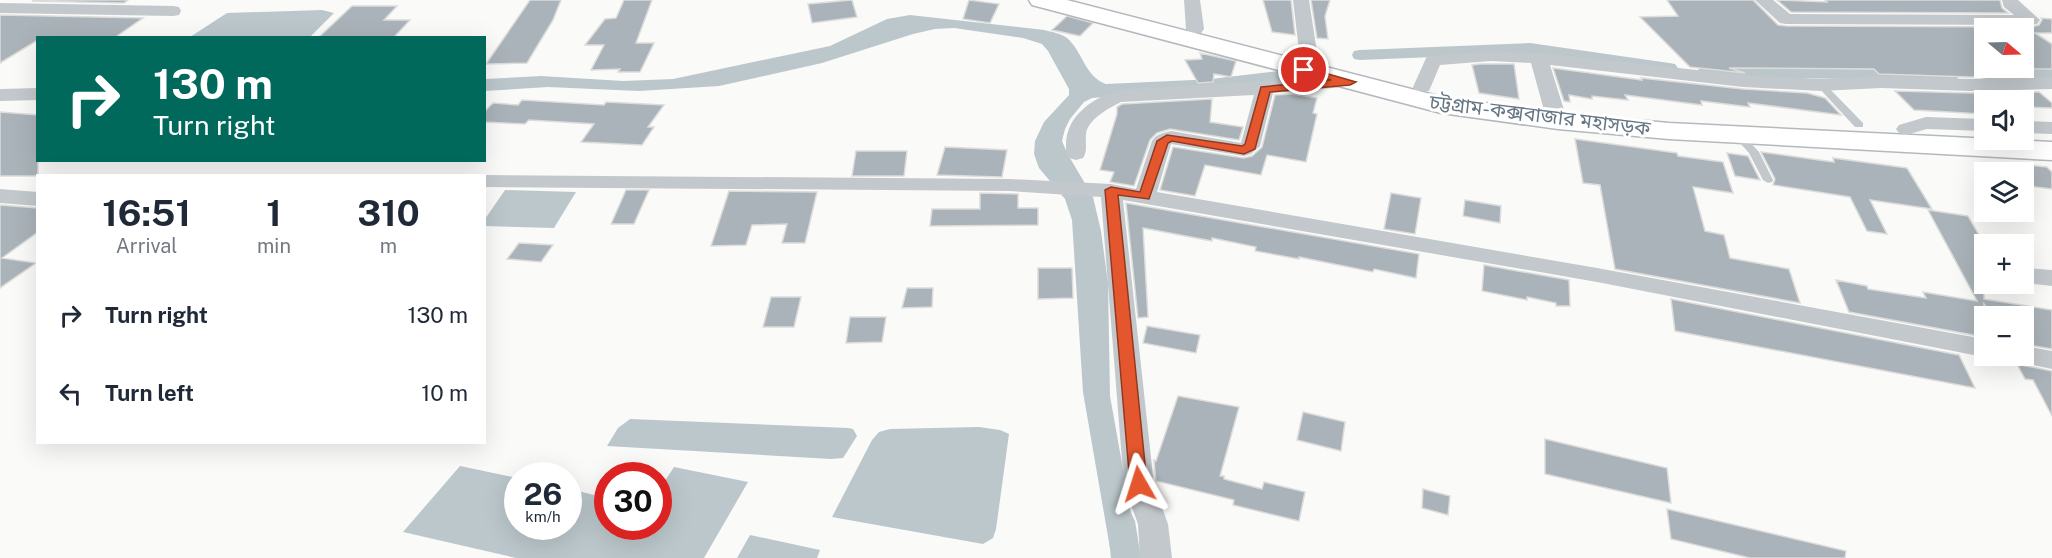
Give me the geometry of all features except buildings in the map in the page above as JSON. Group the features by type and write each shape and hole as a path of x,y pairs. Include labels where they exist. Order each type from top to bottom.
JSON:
{"highway":[{"name":"চট্টগ্রাম-কক্সবাজার মহাসড়ক","path":"1040,0 1441,105 1558,121 1669,131 1859,125 1974,132"},
{"name":"চট্টগ্রাম-কক্সবাজার মহাসড়ক","path":"1083,0 1456,95 1554,110 1730,130 2052,151"},
{"path":"2034,136 2052,137"}],"street":[{"path":"1192,0 1195,29"},
{"path":"1301,0 1309,59"},
{"path":"1763,0 1786,19 2031,20 2010,3 2010,0"},
{"path":"0,8 173,11"},
{"path":"1422,87 1433,60 1491,56 1539,58 1743,81 1821,85 1881,82 1970,85 2052,83"},
{"path":"1539,58 1554,110"},
{"path":"1699,66 1796,71 2052,71"},
{"path":"1076,154 1077,129 1109,98 1350,82"},
{"path":"1145,196 1162,141 1166,139 1171,137 1244,150 1250,146 1265,89"},
{"path":"0,95 36,94"},
{"path":"1906,129 1926,123 1974,125"},
{"path":"2034,127 2052,128"},
{"path":"1730,130 1750,139 1764,142 2052,160"},
{"path":"486,181 1009,185 1102,190 1597,275 1974,346"},
{"path":"1102,190 1139,484 1153,524 1156,558"},
{"path":"0,196 36,199"},
{"path":"2034,277 2052,278"},
{"path":"2034,357 2052,360"}],"lane":[{"path":"1821,85 1859,125"},
{"path":"1730,130 1754,152 1768,180"}],"shaded area":[{"path":"322,10 334,13 311,36 192,36 227,13"},
{"path":"910,15 1044,30 1059,34 1067,38 1077,50 1093,76 1106,84 1237,78 1249,81 1248,85 1228,88 1092,98 1084,102 1065,129 1062,141 1093,197 1101,231 1108,283 1110,396 1136,542 1125,549 1110,548 1083,392 1072,220 1065,199 1039,168 1034,154 1035,141 1044,122 1069,95 1069,89 1042,44 1023,38 954,28 935,29 822,63 719,86 639,91 548,87 486,91 486,79 541,76 623,81 673,79 830,46 887,19"},
{"path":"505,190 576,192 554,228 486,226 486,218"},
{"path":"630,419 848,428 853,429 857,436 843,458 831,459 607,446 618,428"},
{"path":"979,427 1000,430 1009,434 993,538 983,544 832,517 872,440 879,432 890,429"},
{"path":"460,466 504,475 504,540 582,540 582,492 594,495 594,540 672,540 672,470 674,467 748,482 704,558 516,558 403,532"},
{"path":"750,535 820,550 817,558 737,558"}],"waterway":[{"path":"1360,55 1530,48 1669,68"},
{"path":"1705,73 1951,75"},
{"path":"2034,73 2052,73"},
{"path":"1219,83 1279,76"},
{"path":"1121,521 1126,558"}],"route":[{"path":"1139,484 1119,293 1111,190 1145,196 1162,141 1171,137 1244,150 1253,141 1265,89 1350,82 1304,70"}]}
